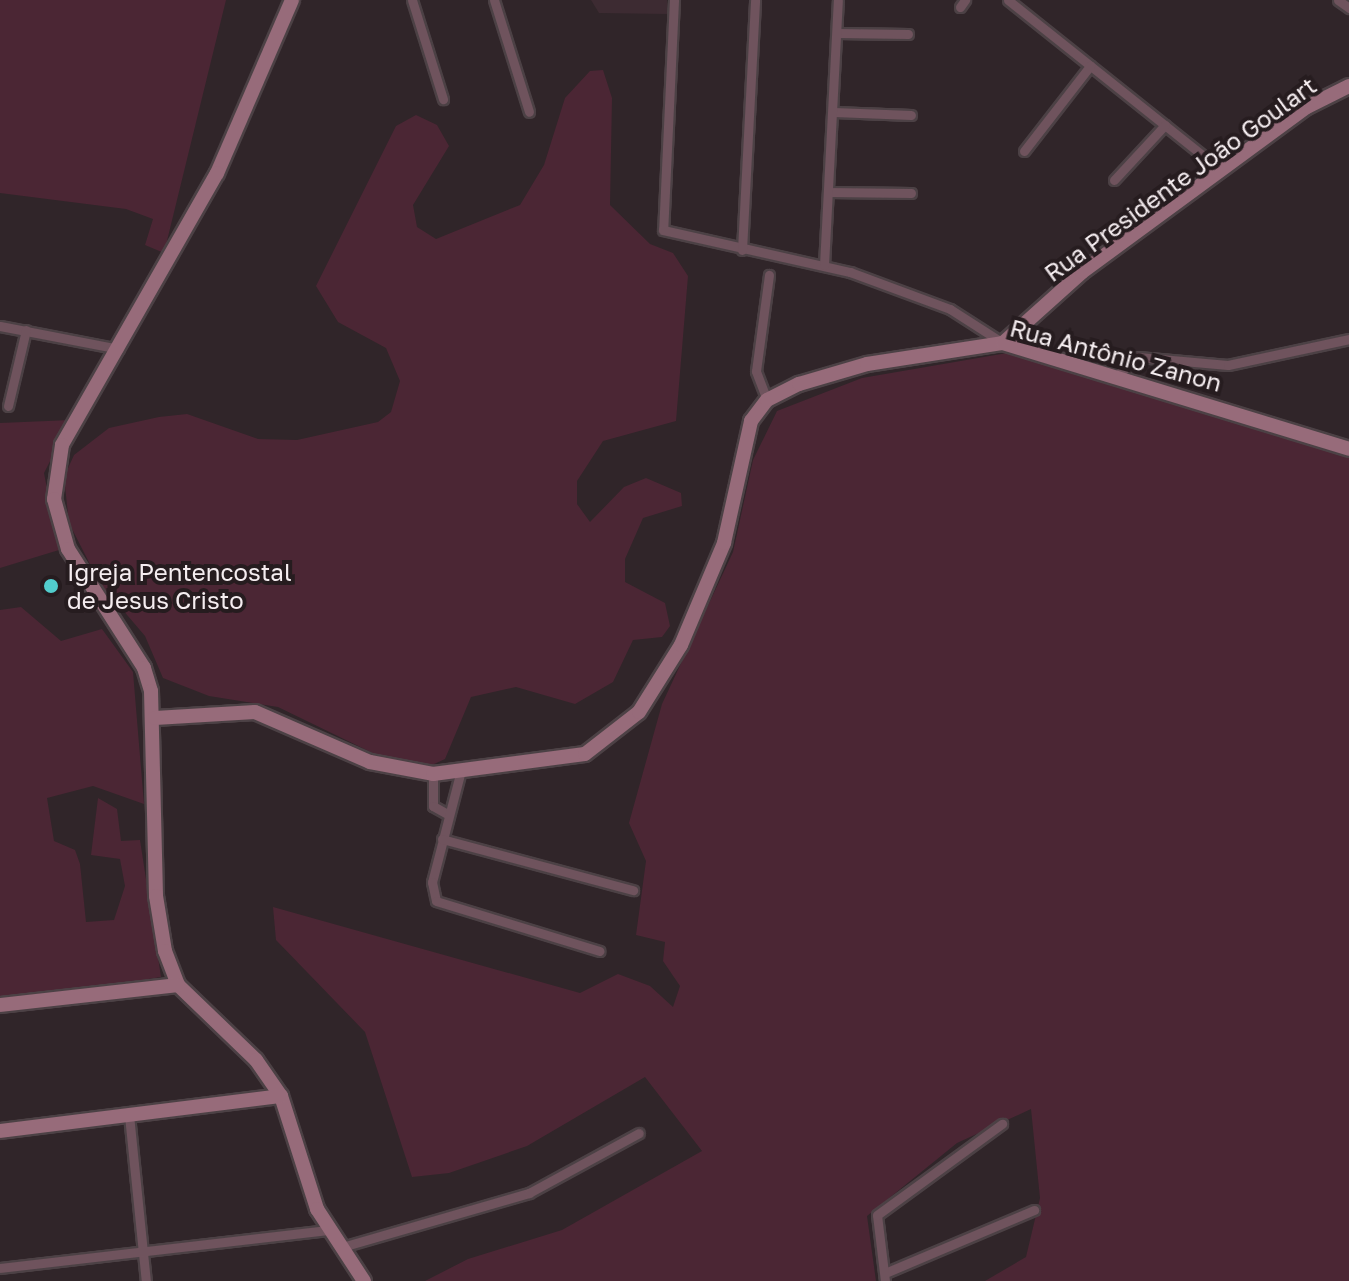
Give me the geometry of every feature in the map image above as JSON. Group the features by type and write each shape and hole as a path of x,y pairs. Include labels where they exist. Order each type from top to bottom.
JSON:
{"main road":[{"path":"292,0 225,158 122,350 62,445 54,499 68,549 144,668 155,718 156,896 178,985 256,1060 281,1096 328,1230 364,1281"},
{"name":"Rua Presidente João Goulart","path":"1003,343 1082,272 1221,170 1349,86"},
{"name":"Rua Antônio Zanon","path":"767,400 867,364 1003,343 1349,449"},
{"path":"155,718 255,712 370,762 433,774 460,774 585,754 639,712 697,611 724,543 741,448 767,400"},
{"path":"0,1005 178,985"},
{"path":"0,1131 281,1096"}],"street":[{"path":"412,0 443,99"},
{"path":"494,0 529,112"},
{"path":"674,0 663,230 742,250 824,265 950,309 1003,343"},
{"path":"742,250 755,0"},
{"path":"824,265 838,0"},
{"path":"1008,0 1221,170"},
{"path":"1338,0 1349,8"},
{"path":"837,33 908,34"},
{"path":"1024,151 1090,66"},
{"path":"834,112 911,115"},
{"path":"1114,180 1165,125"},
{"path":"828,192 911,193"},
{"path":"767,400 756,371 769,275"},
{"path":"0,326 122,350"},
{"path":"8,406 26,330"},
{"path":"1115,377 1138,357 1228,365 1349,339"},
{"path":"433,774 433,806 449,815"},
{"path":"460,774 432,882 444,908 600,951"},
{"path":"442,839 633,890"},
{"path":"129,1115 146,1281"},
{"path":"1002,1124 877,1215 885,1277 1034,1210"},
{"path":"342,1247 529,1193 639,1133"},
{"path":"0,1268 328,1230"}],"shaded area":[{"path":"0,0 226,0 164,253 145,245 153,219 126,209 0,193"},
{"path":"591,0 667,0 667,14 599,13"},
{"path":"603,70 612,98 610,205 650,244 673,253 688,276 676,421 603,441 577,481 577,504 590,522 624,487 646,478 681,493 682,506 643,518 625,559 625,582 665,603 670,626 662,637 633,640 613,682 575,704 516,687 471,697 445,759 432,765 385,759 278,707 209,696 163,678 145,636 99,582 69,523 64,477 74,455 109,428 159,417 187,414 258,439 297,440 378,422 391,412 400,381 386,348 338,322 316,286 396,126 416,115 437,125 449,146 413,205 417,227 436,239 520,205 544,165 565,98 590,71"},
{"path":"1007,353 1349,455 1349,1281 985,1281 1026,1257 1040,1198 1031,1109 957,1143 867,1216 876,1281 425,1281 468,1259 562,1230 702,1151 645,1077 527,1146 449,1173 412,1177 365,1032 276,940 273,907 580,993 618,974 650,986 673,1007 680,986 663,961 665,942 636,935 646,861 629,823 662,704 733,552 753,460 777,411 862,378"},
{"path":"71,420 44,473 59,550 0,568 0,423"},
{"path":"21,607 61,641 102,629 133,672 144,804 93,786 47,798 54,841 75,850 80,864 86,922 114,920 125,886 120,859 91,855 98,798 117,809 121,841 140,840 161,977 0,1003 0,610"}],"place":[{"name":"Igreja Pentencostal de Jesus Cristo","path":"51,586"}]}
